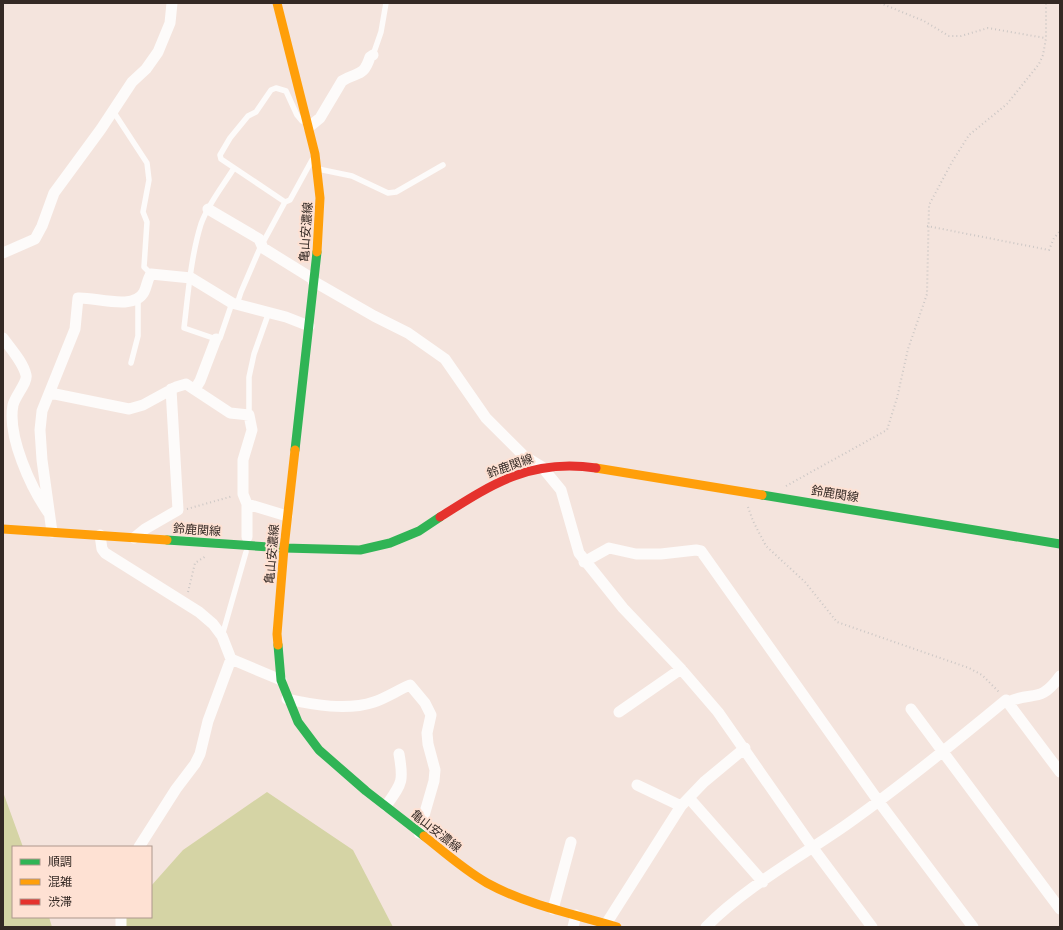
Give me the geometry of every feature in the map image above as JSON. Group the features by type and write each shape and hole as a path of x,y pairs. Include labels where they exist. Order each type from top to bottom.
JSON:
{"main road":[{"name":"亀山安濃線","path":"277,3 318,168 320,217 284,548 277,634 281,680 288,700 298,722 319,750 366,791 485,882 517,898 617,927"},
{"name":"鈴鹿関線","path":"3,529 284,548 360,550 390,543 419,531 489,486 520,473 542,467 582,466 1060,544"}],"street":[{"path":"3,253 35,239 42,226 54,194 132,82 146,69 158,52 170,23 172,3"},
{"path":"309,127 320,118 342,81 361,74 367,68 370,57 373,55"},
{"path":"208,209 259,240 262,245 313,280 374,316 408,333 445,359 486,418 524,456 542,467 562,490 579,553 584,562 623,608 681,669 718,712 745,748 813,848 872,927"},
{"path":"52,532 42,460 40,430 42,411 75,329 78,298 120,302 138,299 144,291 151,274 190,278 234,303 269,312 309,326"},
{"path":"3,338 22,365 26,375 25,383 16,397 12,412 17,446 32,485 49,513"},
{"path":"195,390 216,339"},
{"path":"50,392 129,409 143,405 171,389 186,384 230,413 249,415 252,430 243,460 247,537"},
{"path":"134,538 145,529 178,510 171,389"},
{"path":"245,499 288,516"},
{"path":"100,535 102,549 105,553 185,603 213,624 222,636 231,659 208,721 200,754 195,764 176,789 140,846"},
{"path":"584,562 609,548 636,554 696,550 701,551 879,802 973,927"},
{"path":"231,659 281,680"},
{"path":"619,712 681,669"},
{"path":"706,927 719,914 763,882 879,802 1007,701 1016,698 1042,695 1060,676"},
{"path":"288,700 319,705 361,705 374,702 410,685 425,703 431,716 427,733 428,744 435,770 434,781 419,833"},
{"path":"1007,701 1060,772"},
{"path":"911,709 1060,909"},
{"path":"606,924 681,806 704,782 745,748"},
{"path":"386,806 400,785 402,769 399,754"},
{"path":"637,785 681,806"},
{"path":"689,798 763,882"},
{"path":"553,909 570,842"},
{"path":"572,927 576,915"}],"lane":[{"path":"373,55 381,32 386,3"},
{"path":"285,202 221,159 220,155 230,138 248,116 256,112 271,90 276,88 286,91 297,115 309,127"},
{"path":"113,111 147,163 148,180 143,212 147,222 144,267 151,274"},
{"path":"234,168 208,209 201,224 190,278 184,328 216,339 220,338 234,303 241,292 262,245 285,202 290,200 315,154"},
{"path":"318,168 352,176 388,193 396,192 443,165"},
{"path":"131,363 138,336 138,299"},
{"path":"249,415 249,377 254,354 269,312"},
{"path":"222,636 246,552"}],"path":[{"path":"880,3 924,21 936,30 948,36 961,36 979,30 995,28 1046,38"},
{"path":"777,497 783,488 789,483 888,430 908,349 927,294 929,238 927,226 929,205 956,155 975,129 1007,104 1033,73 1043,55 1046,38 1046,3"},
{"path":"927,226 1049,250 1054,238 1060,231"},
{"path":"746,492 747,505 753,521 766,546 805,582 836,622 969,668 982,675 1007,701"},
{"path":"178,510 224,498 245,499"},
{"path":"185,603 195,563 210,555"}],"green space":[{"path":"3,792 23,846 12,846 12,918 49,918 52,927 3,927"},
{"path":"267,792 353,850 393,927 115,927 122,918 152,918 152,885 183,850"}],"traffic: fast":[{"path":"295,450 317,252"},
{"path":"762,495 1060,544"},
{"path":"167,540 284,548 360,550 390,543 419,531 440,517"},
{"path":"278,645 281,680 298,722 319,750 366,791 424,836"}],"traffic: slow":[{"path":"277,3 315,154 320,198 317,252"},
{"path":"278,645 277,634 284,548 295,450"},
{"path":"596,468 762,495"},
{"path":"3,529 167,540"},
{"path":"424,836 454,861 502,891 534,903 617,927"}],"traffic: jam":[{"path":"440,517 495,484 532,470 573,466 596,468"}]}
